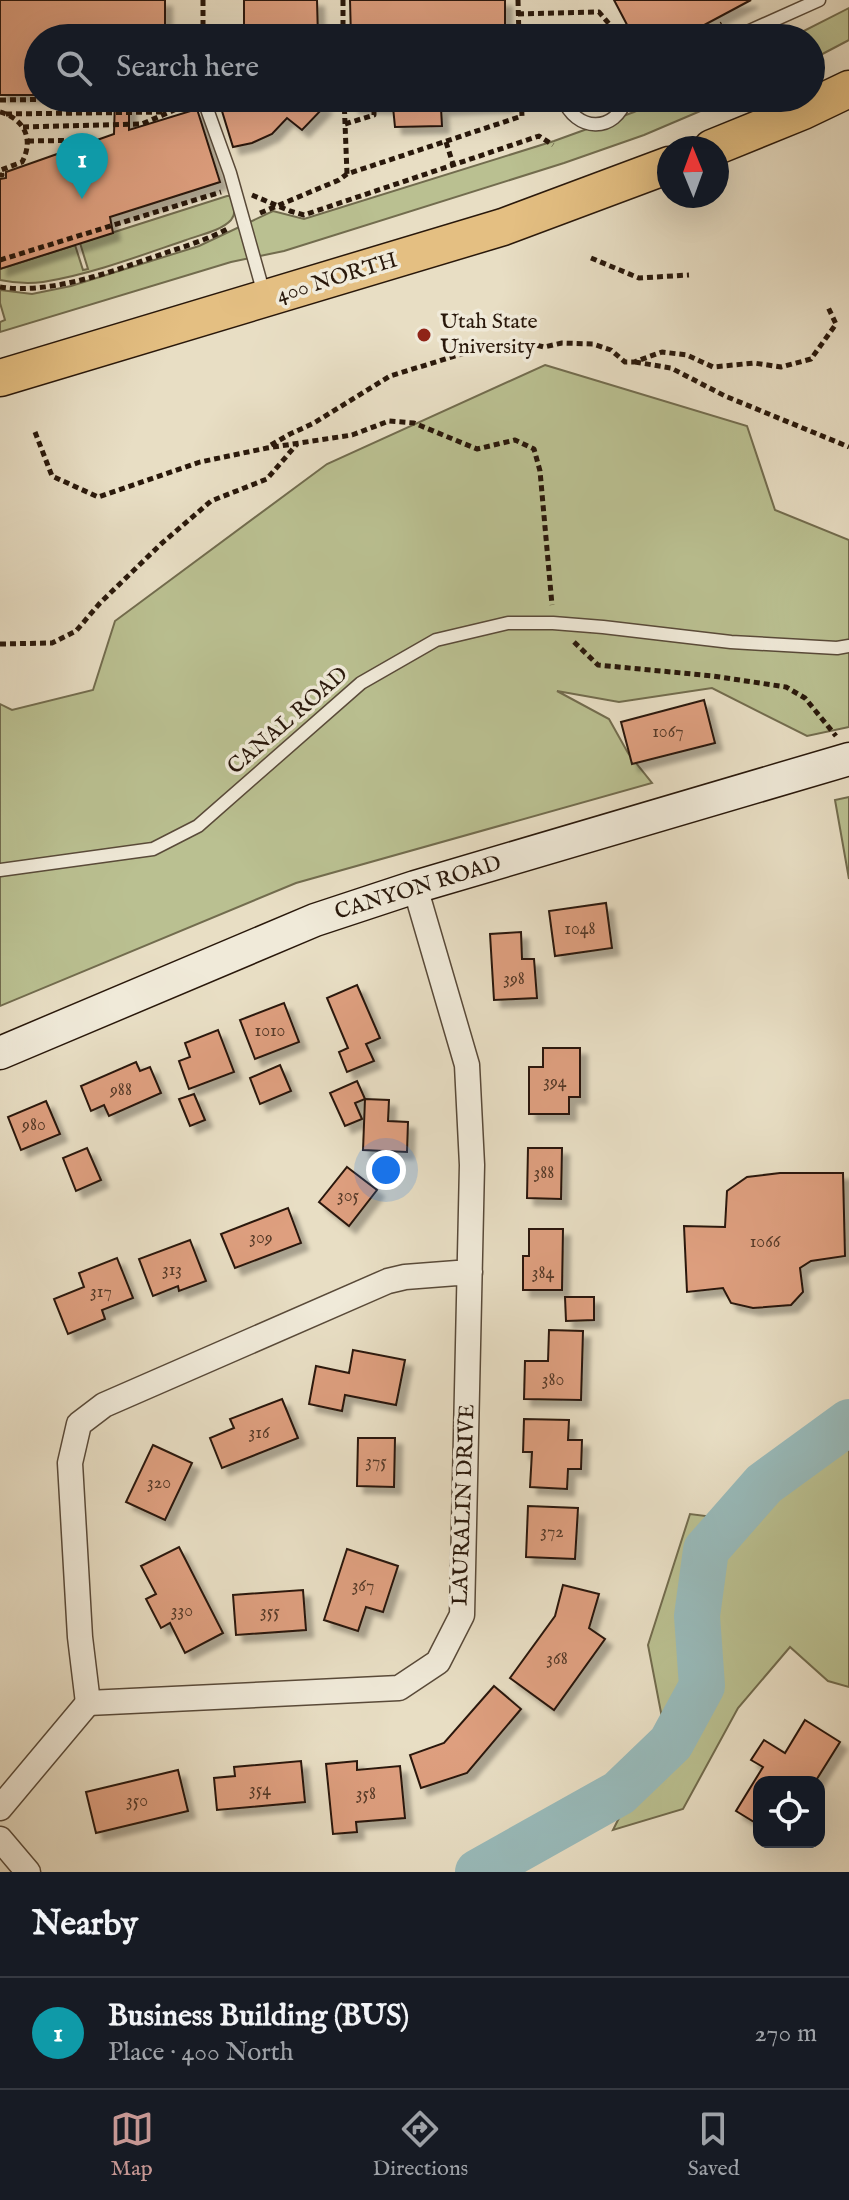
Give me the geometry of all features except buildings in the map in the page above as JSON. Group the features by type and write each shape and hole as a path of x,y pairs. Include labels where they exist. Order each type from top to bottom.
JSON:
{"main road":[{"path":"825,100 849,89"},
{"path":"729,141 801,112"},
{"name":"400 NORTH","path":"0,378 503,227 657,169"}],"street":[{"name":"CANYON ROAD","path":"0,1053 315,920 415,887 848,760"},
{"name":"LAURALIN DRIVE","path":"88,1703 399,1688 438,1662 462,1615 472,1165 467,1065 415,887"},
{"path":"0,1808 88,1703 80,1637 70,1463 79,1424 104,1405 388,1281 470,1272"},
{"path":"0,1839 28,1872"}],"lane":[{"path":"765,24 819,0"},
{"path":"204,112 234,188 266,300"},
{"path":"569,112 583,123 593,124 614,119 620,112"},
{"name":"CANAL ROAD","path":"0,870 153,849 198,826 361,683 436,640 508,623 553,623 731,642 837,648 849,646"}],"path":[{"path":"203,0 203,24"},
{"path":"343,0 343,24"},
{"path":"518,0 518,24"},
{"path":"518,14 599,12 609,24"},
{"path":"0,100 24,100"},
{"path":"134,112 134,125"},
{"path":"3,113 170,112"},
{"path":"23,127 134,125 170,112"},
{"path":"345,112 347,174"},
{"path":"345,124 374,115 374,112"},
{"path":"0,287 41,288 83,279 188,245 347,174 522,116 522,112"},
{"path":"0,175 1,170 22,162 28,141 16,119 3,113"},
{"path":"102,113 102,125"},
{"path":"46,114 47,127"},
{"path":"60,127 61,140"},
{"path":"0,260 234,188 304,215 539,136 553,145"},
{"path":"28,141 98,140"},
{"path":"446,142 453,164"},
{"path":"591,258 639,278 689,275"},
{"path":"634,362 662,352 687,355 713,367 754,363 781,367 811,359 836,324 827,305"},
{"path":"267,448 390,376 478,349 524,342 544,347 562,343 593,344 611,350 625,362 671,368 725,396 849,447"},
{"path":"35,432 52,476 98,497 200,462 352,435 389,421 414,423 477,449 515,440 534,449 540,471 553,623 598,665 713,676 786,687 805,698 835,735 848,760"},
{"path":"0,644 52,643 76,631 100,603 161,544 211,501 267,479 298,443"}],"green space":[{"path":"849,8 849,40 825,53 825,24 818,24"},
{"path":"634,112 698,112 564,163 284,251 231,262 0,332 0,322 5,320 0,290 32,294 71,286 199,246 273,211 304,219 554,141"},
{"path":"232,196 233,217 227,224 210,232 61,279 32,283 0,280 0,269 75,245 83,270 88,269 80,243"},
{"path":"545,365 747,426 775,510 849,540 849,727 807,736 712,688 619,702 557,691 609,719 628,753 652,783 296,883 0,1006 0,704 12,710 93,690 115,621 327,464"},
{"path":"849,797 849,879 835,800"},
{"path":"849,1443 849,1687 828,1681 790,1647 738,1708 683,1809 613,1830 664,1728 648,1645 690,1514 745,1521"}],"waterway":[{"path":"478,1872 619,1793 671,1743 702,1686 697,1616 706,1550 764,1484 849,1422"}],"place":[{"name":"Business Building (BUS)","path":"82,199"},
{"name":"Utah State University","path":"424,335"}]}
